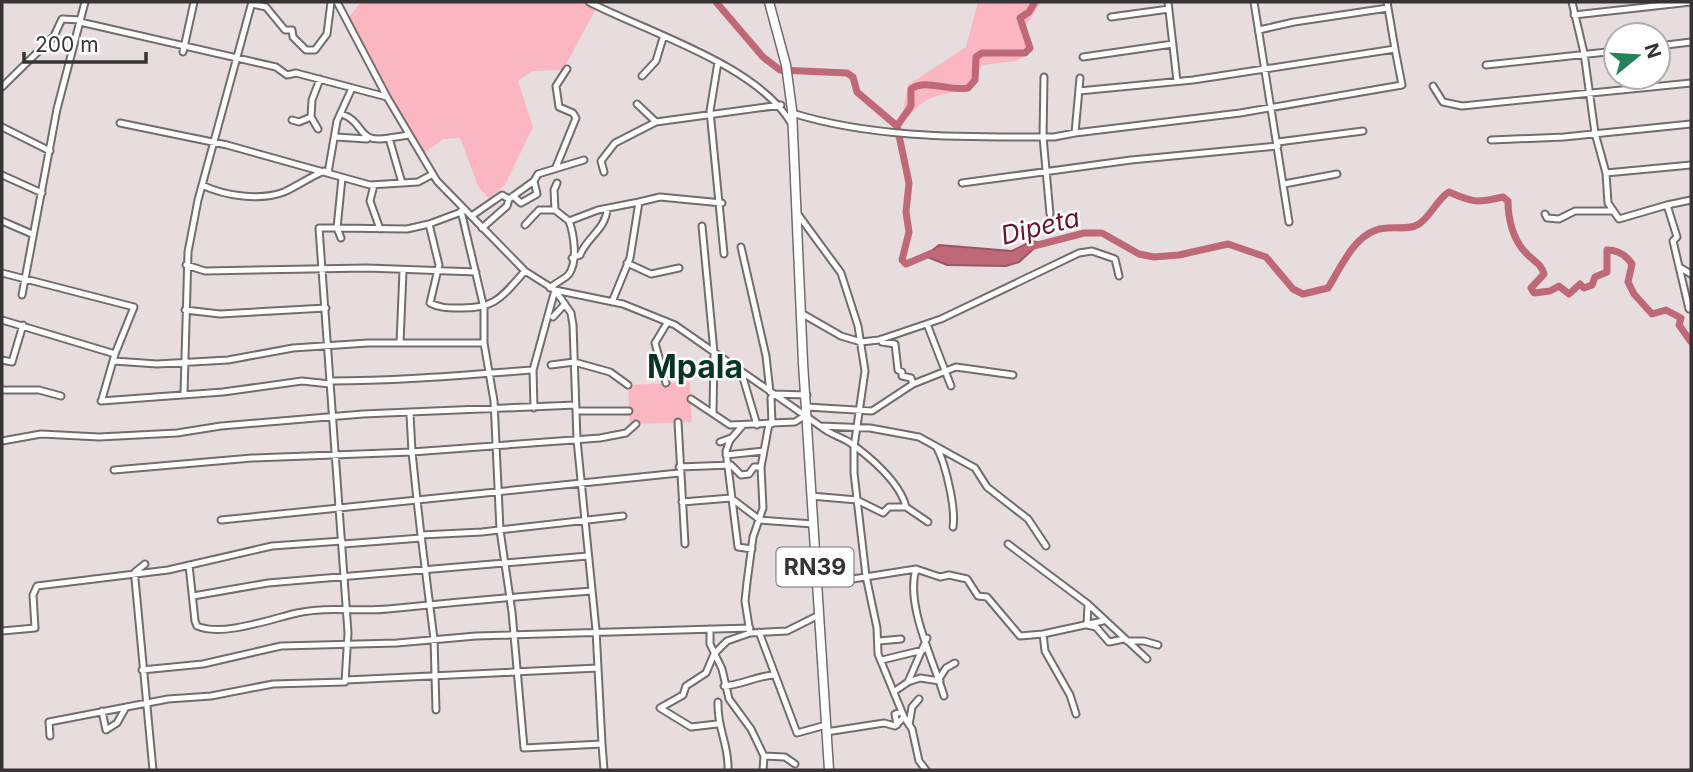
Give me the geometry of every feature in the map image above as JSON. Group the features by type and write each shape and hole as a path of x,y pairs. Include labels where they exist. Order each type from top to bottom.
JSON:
{"highway":[{"name":"RN39","path":"769,2 786,65 793,125 811,496 829,770"}],"street":[{"path":"22,295 57,109 73,55 75,29 85,2"},
{"path":"184,49 194,2"},
{"path":"184,394 186,265 202,185 252,3 266,7 285,30 292,30 293,37 306,50 315,50 327,34 331,2"},
{"path":"337,2 387,97 433,174 464,211 474,215 482,228 525,271 552,289 565,304 573,325 581,484 596,634 604,770"},
{"path":"589,2 719,62 755,83 780,105 793,125"},
{"path":"1254,2 1289,222"},
{"path":"1572,2 1584,53 1595,133 1606,173 1611,211 1619,219 1691,200"},
{"path":"1574,15 1691,2"},
{"path":"1111,16 1168,5 1177,81"},
{"path":"792,113 812,119 891,132 1043,137 1240,113 1402,85 1387,5 1259,30"},
{"path":"2,87 54,36 62,19 80,21 184,49 276,67 288,75 296,72 387,97"},
{"path":"642,76 652,68 663,38"},
{"path":"1672,45 1691,42"},
{"path":"1083,57 1172,44"},
{"path":"1079,91 1177,81 1395,49"},
{"path":"1486,65 1602,52"},
{"path":"719,62 710,100 710,114 718,143 724,254"},
{"path":"556,167 576,118 573,113 559,107 556,86 567,69"},
{"path":"1044,77 1043,137 1050,214"},
{"path":"1075,133 1080,78"},
{"path":"318,129 311,117 312,100 320,79"},
{"path":"1433,86 1442,101 1462,106 1691,83"},
{"path":"326,172 336,137 337,121 352,88"},
{"path":"637,104 656,122"},
{"path":"604,172 601,161 615,143 656,122 780,105"},
{"path":"342,114 361,127 367,139"},
{"path":"292,120 299,122 311,117"},
{"path":"120,123 214,143 374,185 418,182 433,174"},
{"path":"1491,139 1564,137 1691,124"},
{"path":"2,127 50,151"},
{"path":"962,183 1363,131"},
{"path":"336,137 373,141 409,135"},
{"path":"389,138 402,183"},
{"path":"482,228 507,206 511,198 534,181 538,174 584,160"},
{"path":"1606,173 1691,165"},
{"path":"202,185 226,193 261,198 286,191 296,183 326,172"},
{"path":"1284,184 1336,174"},
{"path":"2,175 42,194"},
{"path":"341,238 337,228 342,178"},
{"path":"474,215 502,195 521,203 527,202 537,194 534,181"},
{"path":"555,210 554,190 557,183"},
{"path":"374,185 370,201 380,229"},
{"path":"569,221 660,197 722,203"},
{"path":"612,302 627,263 639,202"},
{"path":"1667,205 1676,229 1677,237 1673,241 1689,309"},
{"path":"572,258 580,255 589,237 603,224 607,209"},
{"path":"525,225 539,210 555,210 569,221 573,232 568,276 552,289 534,370 534,408"},
{"path":"345,680 348,645 320,228 407,229 464,211"},
{"path":"464,211 484,309 500,492 500,530 526,750 602,744"},
{"path":"1545,214 1547,218 1559,219 1575,211 1611,211"},
{"path":"797,212 841,273 860,342 865,371 854,447 866,576 882,660 902,715 918,746 919,761 926,770"},
{"path":"2,221 32,234"},
{"path":"429,224 439,265 429,299 433,305 484,309 504,294 525,271"},
{"path":"702,226 714,352 713,412"},
{"path":"741,247 772,393 771,424 761,467 764,494 752,549 746,601 750,630"},
{"path":"801,313 831,331 860,342 881,339 927,324 1079,253 1092,251 1115,258 1119,276"},
{"path":"627,263 651,274 679,268"},
{"path":"186,265 205,271 323,269 476,272"},
{"path":"1679,267 1691,274"},
{"path":"400,343 403,271"},
{"path":"2,273 134,307 115,354 102,400 258,388 292,382 406,380 443,374 534,370"},
{"path":"552,289 612,302 667,323 714,352 772,393 807,411 820,426 854,447 896,486 906,507 928,522"},
{"path":"553,317 565,304"},
{"path":"185,310 220,314 326,308"},
{"path":"2,320 115,354"},
{"path":"666,383 655,343 667,323"},
{"path":"927,324 951,386"},
{"path":"2,360 12,362 23,325"},
{"path":"881,339 882,342 895,344 898,370 902,372 902,376 911,378 913,384"},
{"path":"114,361 157,364 228,360 293,348 400,343 485,343"},
{"path":"551,365 574,362 610,372 628,385"},
{"path":"691,399 730,425 771,424 795,422 807,411 872,411 913,384 956,367 1013,375"},
{"path":"741,371 757,425"},
{"path":"2,390 39,390 61,396"},
{"path":"772,393 807,395"},
{"path":"2,441 41,434 99,437 177,433 221,426 280,423 332,416 534,408 629,411"},
{"path":"410,414 424,572 434,639 436,710"},
{"path":"678,422 685,544"},
{"path":"114,470 578,440 626,433 636,424"},
{"path":"743,425 731,438 726,455 738,547 752,549"},
{"path":"820,426 909,433 975,468 986,487 1034,525 1046,546"},
{"path":"720,442 731,438"},
{"path":"937,448 948,476 947,486 955,512 953,527"},
{"path":"726,455 764,451"},
{"path":"221,520 581,484 727,465 735,468 741,475 761,467"},
{"path":"811,496 857,500 883,513 888,507 906,507"},
{"path":"682,502 731,498 760,520 813,524"},
{"path":"2,631 35,628 33,595 37,586 188,565 272,546 500,530 623,516"},
{"path":"1008,544 1088,604 1147,659"},
{"path":"192,596 343,576 424,572 588,556"},
{"path":"134,574 145,564"},
{"path":"188,565 195,621 197,626 206,630 253,624 300,612 387,609 429,603 592,591"},
{"path":"916,569 912,581 926,648 944,696"},
{"path":"816,578 840,581 916,569 940,576 967,579 978,596 987,597 1020,636 1104,621"},
{"path":"134,574 153,770"},
{"path":"1087,625 1088,604"},
{"path":"142,670 204,664 281,646 710,629 787,631 819,615"},
{"path":"1087,625 1096,627 1109,642 1126,640 1158,645"},
{"path":"710,629 714,654 722,668 724,686 764,756 763,770"},
{"path":"717,724 691,727 660,708 683,695 685,686 706,673 714,654 727,641 750,630"},
{"path":"759,632 797,733 884,723 897,725 895,714 902,715"},
{"path":"1043,634 1045,652 1070,695 1076,714"},
{"path":"908,682 914,665 926,648 927,638"},
{"path":"879,641 901,639"},
{"path":"882,660 905,657 926,648"},
{"path":"905,657 914,665"},
{"path":"939,680 946,668 955,663"},
{"path":"50,736 49,722 145,703 211,696 273,684 433,674 598,668"},
{"path":"724,686 738,686 753,678 774,675"},
{"path":"895,691 920,678 939,680"},
{"path":"897,699 901,699 902,705 912,707"},
{"path":"909,725 912,707 919,699"},
{"path":"718,702 717,724 728,751 728,770"},
{"path":"103,711 106,730 117,723 126,707"},
{"path":"764,756 785,757 795,764"}],"shaded area":[{"path":"361,2 587,2 597,7 563,70 532,71 518,81 533,127 505,185 489,199 478,186 460,138 443,139 423,154 349,17"},
{"path":"978,2 1041,2 1025,27 1032,51 1016,61 982,65 970,90 928,99 909,117 903,111 908,85 966,47"},
{"path":"1032,241 1040,243 1019,262 1006,266 947,265 925,256 939,245 1012,251"},
{"path":"690,382 692,422 630,424 628,385"}],"waterway":[{"path":"716,2 763,57 780,70 847,73 853,77 857,92 897,126"},
{"name":"Dipeta","path":"932,253 906,264 902,260 909,232 906,212 909,183 897,126 911,106 911,89 924,85 968,88 975,80 976,57 982,53 1025,53 1030,48 1020,18 1029,12 1035,2"},
{"name":"Dipeta","path":"1034,246 1084,233 1102,233 1139,254 1154,257 1179,255 1228,244 1266,257 1293,289 1303,294 1328,288 1351,250 1367,235 1376,230 1415,226 1424,220 1449,192 1476,201 1503,197 1508,201 1510,222 1518,242 1543,270 1544,274 1531,288 1534,293 1550,291 1559,286 1569,294 1580,284 1584,288 1592,285 1595,277 1607,272 1607,250 1614,251 1632,264 1628,282 1634,294 1652,314 1666,310 1681,318 1679,325 1691,342"}],"district":[{"name":"Mpala","path":"695,366"}]}
